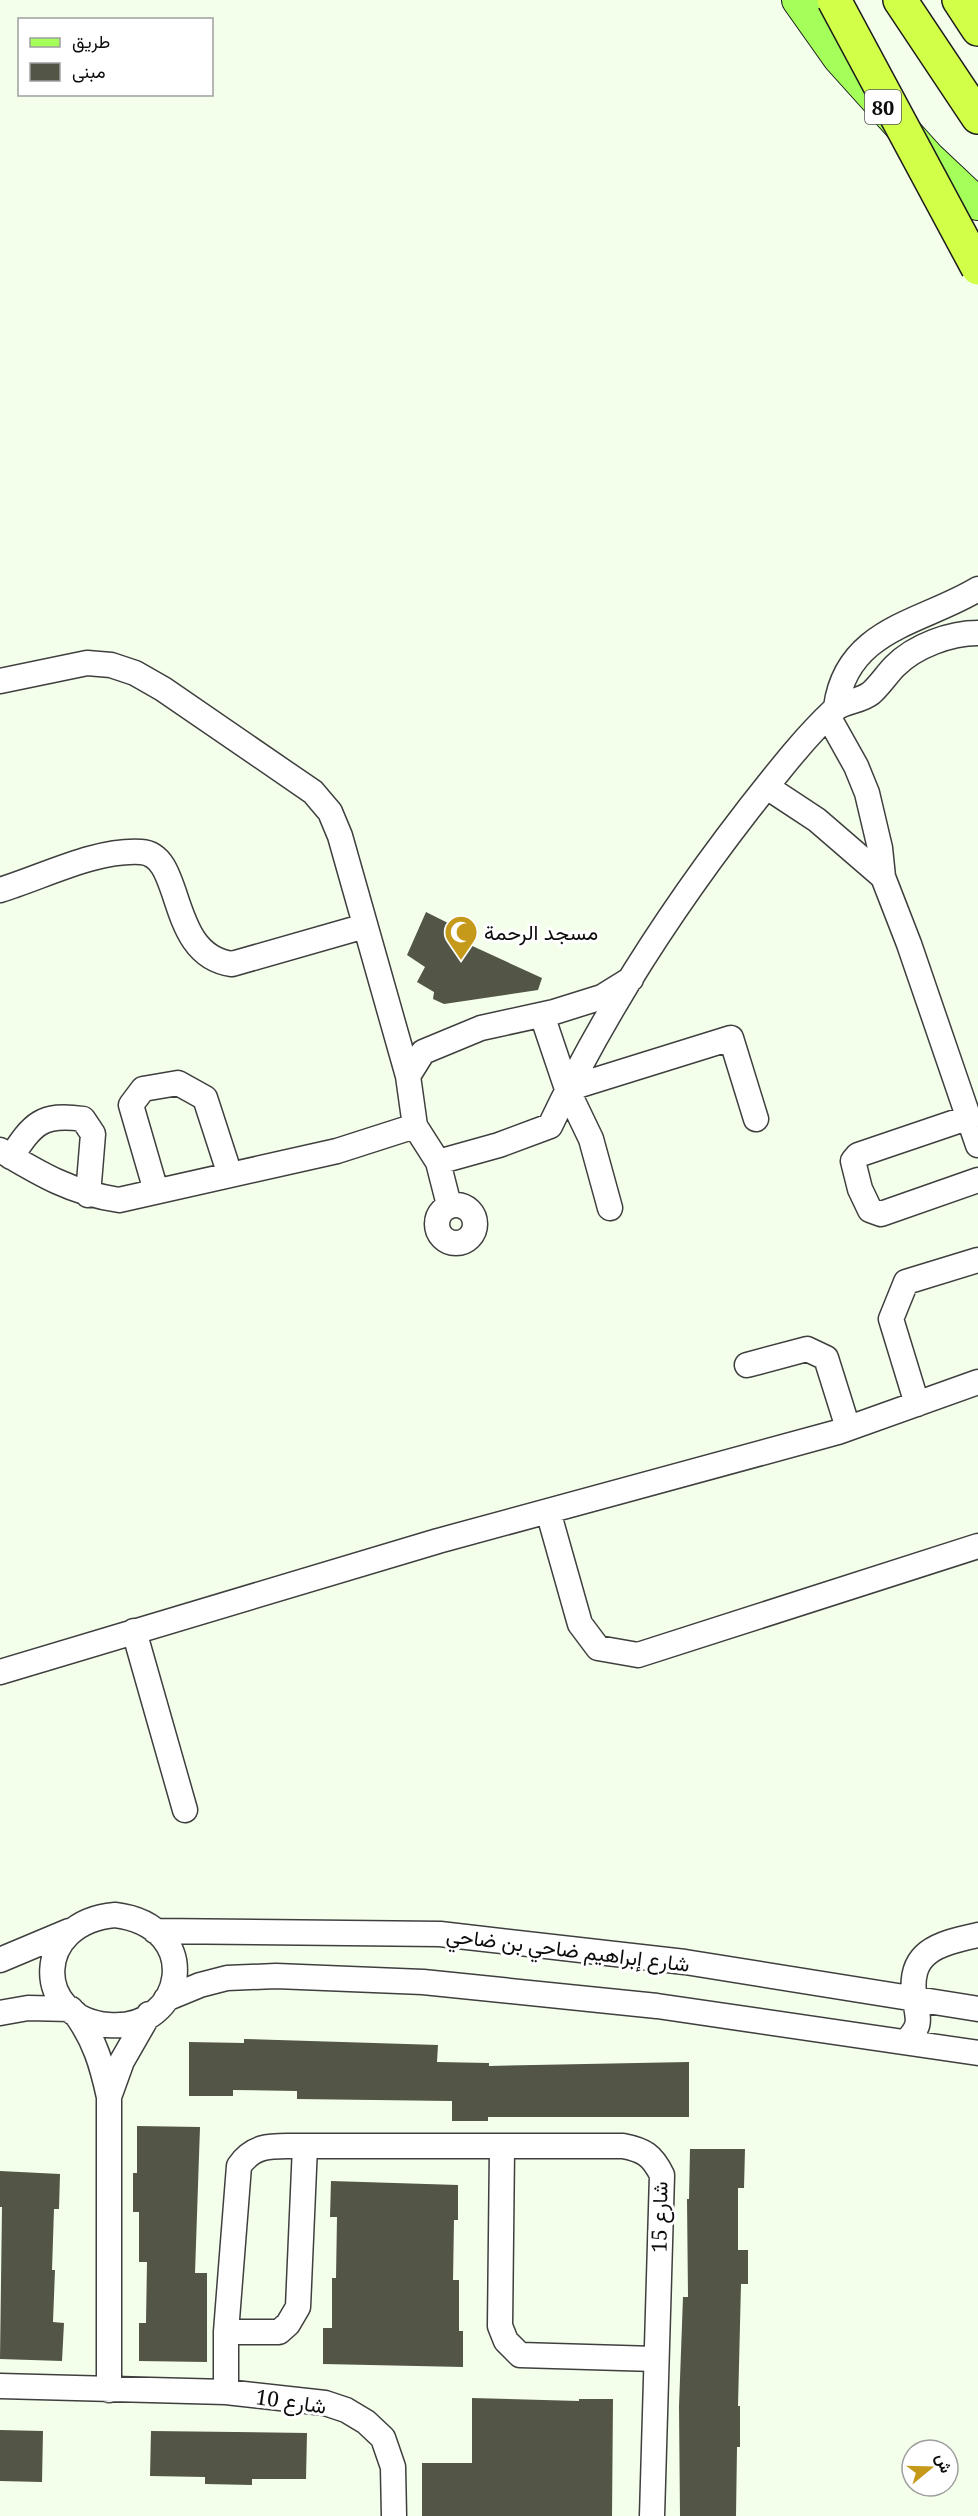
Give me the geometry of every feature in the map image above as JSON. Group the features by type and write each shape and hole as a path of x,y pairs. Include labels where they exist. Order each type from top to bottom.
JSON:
{"highway":[{"path":"834,0 978,268"},
{"path":"900,0 978,117"},
{"path":"959,0 978,29"}],"main road":[{"name":"80","path":"798,0 839,58 929,158 978,204"}],"street":[{"path":"438,1162 499,1145 550,1126 567,1089 631,979 695,881 767,787 832,711 854,658 892,629 957,602 978,589"},
{"path":"832,711 870,694 897,664 919,649 945,638 978,633"},
{"path":"0,681 87,663 111,665 135,674 163,689 313,792 330,812 340,837 408,1076 414,1126 438,1162 449,1205"},
{"path":"832,711 867,793 879,839 883,877 970,1117 978,1145"},
{"path":"767,787 817,820 883,877"},
{"path":"0,890 114,852 144,852 155,858 166,869 180,912 195,943 208,956 220,962 232,964 365,926"},
{"path":"408,1076 423,1052 441,1043 481,1028 542,1015 602,997 631,979"},
{"path":"542,1015 567,1089 591,1139 610,1208"},
{"path":"567,1089 731,1038 756,1119"},
{"path":"156,1191 131,1105 143,1089 178,1083 205,1098 230,1175"},
{"path":"88,1196 93,1134 83,1119 56,1115 29,1129 6,1154 51,1180 88,1196 119,1200 337,1151 414,1126"},
{"path":"970,1117 858,1155 853,1161 860,1189 870,1210 881,1215 978,1180"},
{"path":"917,1404 891,1319 906,1282 978,1260"},
{"path":"747,1365 807,1349 825,1358 848,1428"},
{"path":"0,1672 438,1540 848,1428 978,1382"},
{"path":"548,1511 580,1624 598,1648 638,1655 978,1546"},
{"path":"135,1631 185,1810"},
{"path":"0,1960 94,1919 115,1916 136,1920 155,1931 170,1947 176,1968 176,1979 122,2061 109,2097"},
{"path":"74,1929 60,1945 51,1965 54,1987 90,2033 98,2051 109,2097 109,2390"},
{"name":"شارع إبراهيم ضاحي بن ضاحي","path":"155,1931 440,1934 685,1962 915,2000 978,2008"},
{"path":"906,2042 916,2030 920,2015 915,2000 916,1966 929,1950 978,1935"},
{"path":"0,2013 28,2008 73,2011 96,2023 118,2025 200,1985 227,1978 276,1976 423,1982 657,2006 978,2053"},
{"path":"226,2332 279,2332 288,2324 298,2307 305,2146"},
{"name":"شارع 15","path":"226,2392 226,2332 239,2166 248,2154 261,2147 305,2146 502,2148 623,2146 646,2152 655,2160 662,2175 654,2360 652,2516"},
{"path":"502,2148 500,2326 506,2341 520,2355 654,2360"},
{"name":"شارع 10","path":"0,2386 226,2392 325,2403 346,2410 366,2422 383,2438 393,2467 394,2516"}],"building":[{"name":"مسجد الرحمة","path":"426,912 470,934 468,944 542,978 538,990 444,1004 433,999 434,992 417,982 425,967 407,955"},
{"path":"244,2039 438,2045 437,2062 489,2063 489,2066 689,2062 689,2117 488,2117 488,2121 452,2121 452,2101 297,2099 297,2091 233,2090 233,2096 189,2096 189,2042 244,2043"},
{"path":"137,2126 200,2127 195,2273 207,2273 207,2362 139,2361 139,2323 146,2323 147,2262 139,2262 139,2212 133,2212 133,2173 137,2173"},
{"path":"690,2149 745,2149 744,2188 738,2188 738,2250 748,2250 748,2284 741,2284 738,2406 740,2406 740,2447 737,2447 736,2516 680,2516 679,2406 683,2297 688,2297 687,2199 689,2199"},
{"path":"0,2171 60,2174 59,2209 54,2209 52,2270 55,2270 53,2322 64,2323 62,2361 0,2359 2,2207 0,2207"},
{"path":"331,2181 458,2185 458,2220 454,2220 453,2280 459,2280 459,2331 463,2331 463,2367 323,2364 323,2328 332,2328 332,2278 336,2278 337,2217 330,2217"},
{"path":"472,2398 579,2401 579,2399 613,2399 612,2516 422,2516 422,2463 472,2463"},
{"path":"0,2430 43,2431 42,2482 0,2481"},
{"path":"151,2431 307,2433 306,2479 252,2479 252,2485 205,2484 205,2477 150,2476"}],"place":[{"name":"مسجد الرحمة","path":"461,961"}]}
